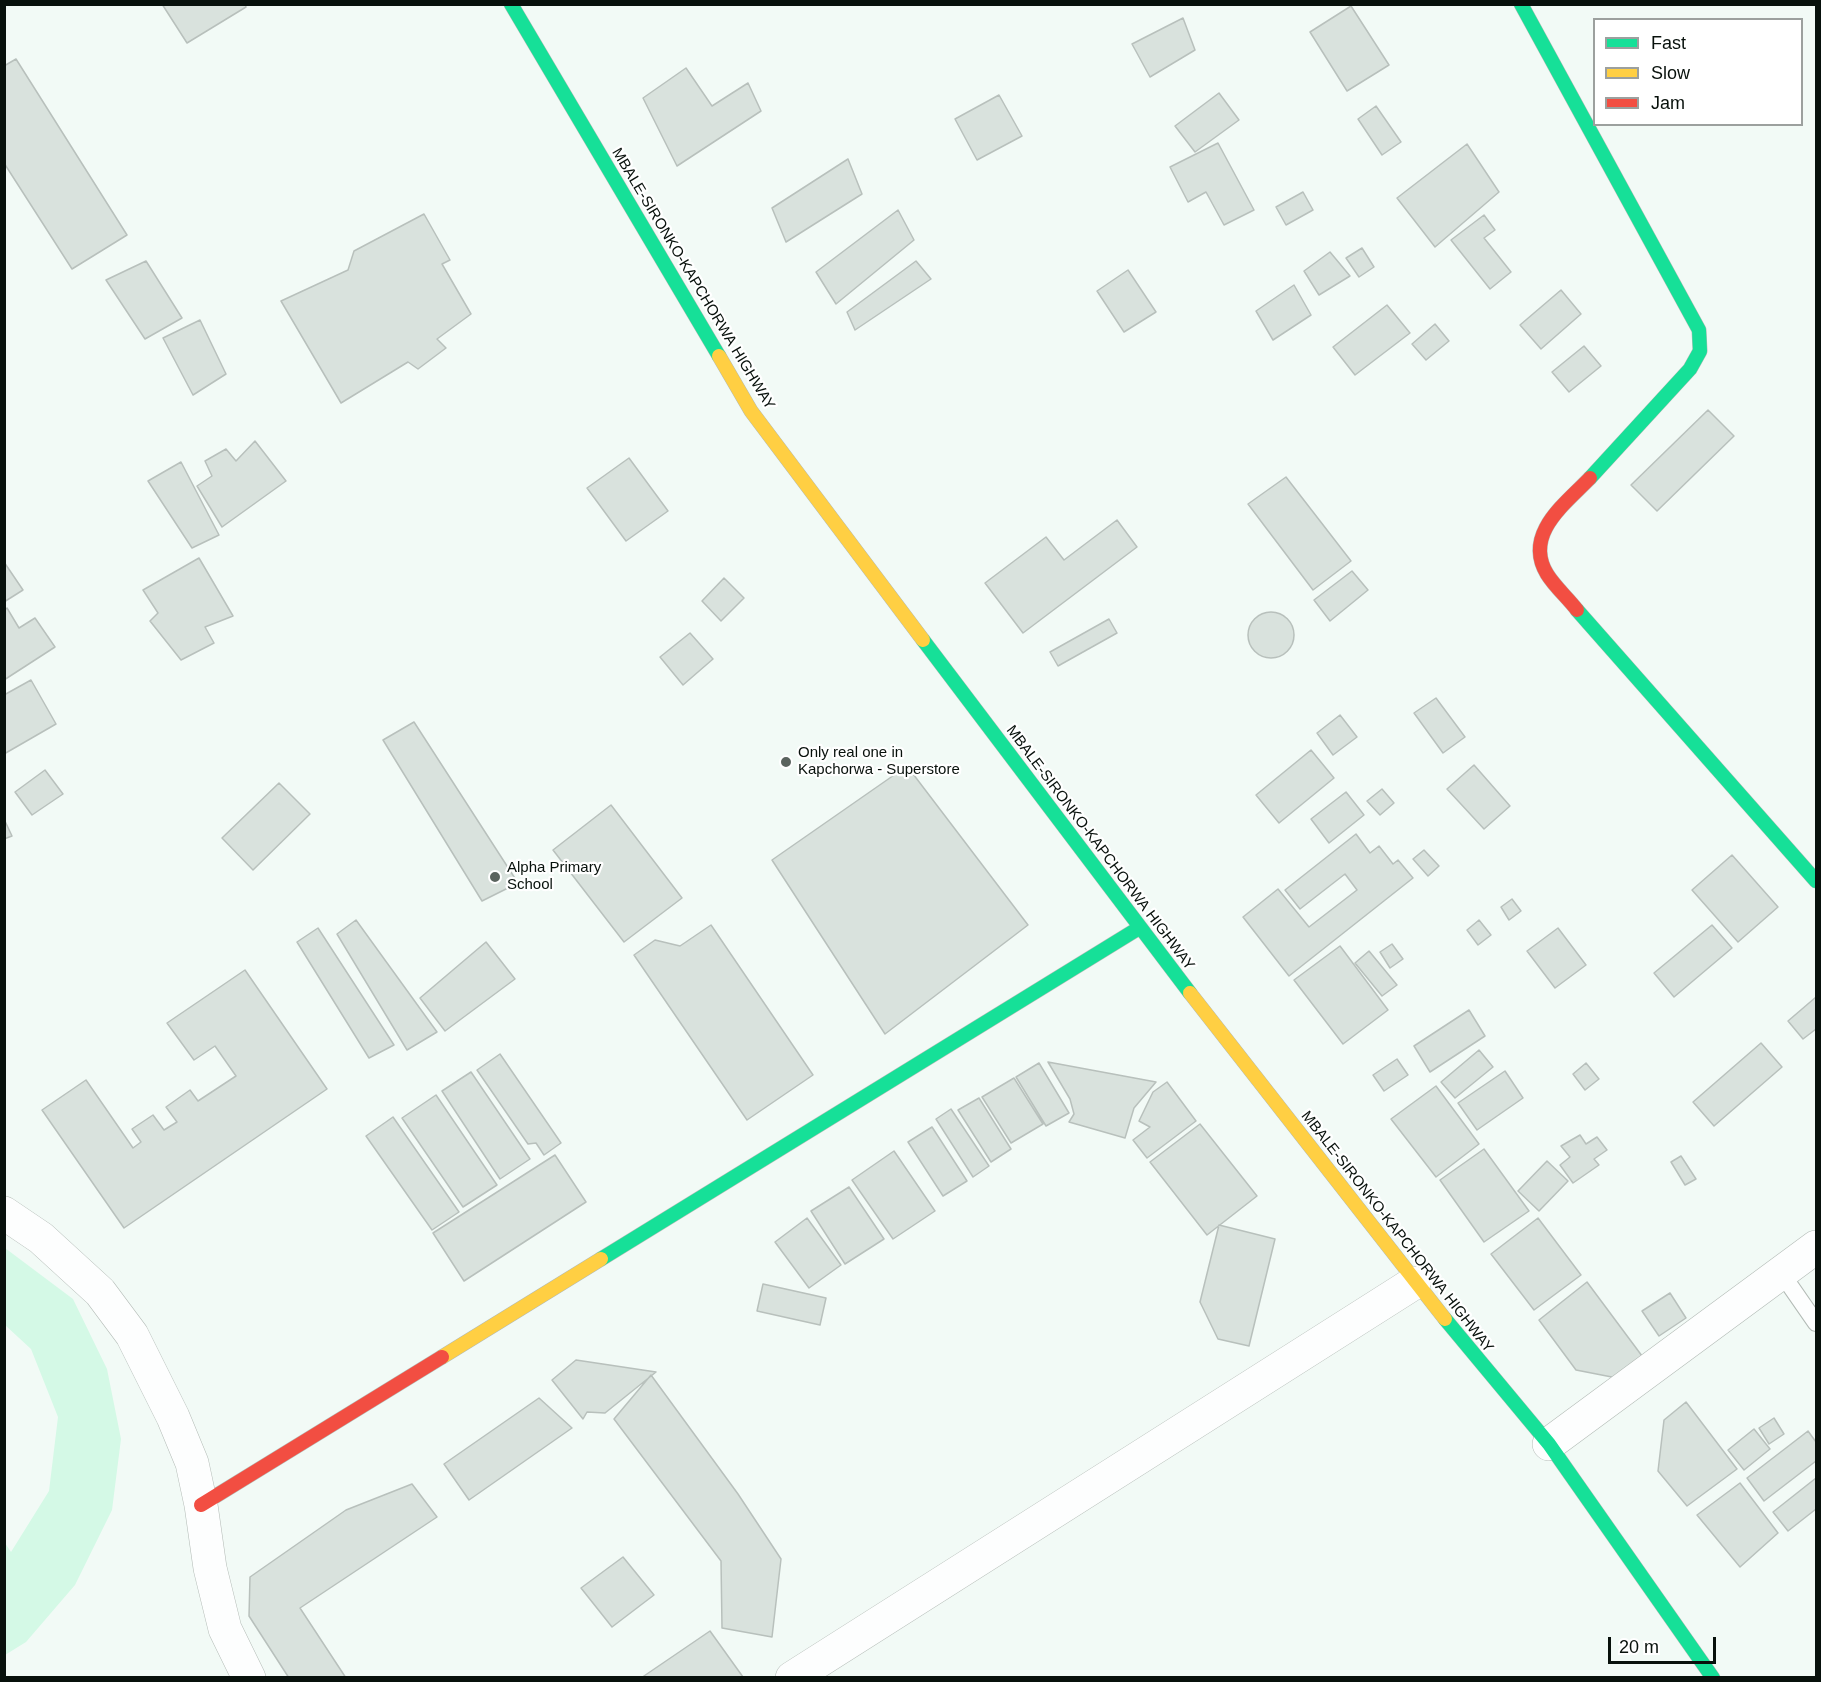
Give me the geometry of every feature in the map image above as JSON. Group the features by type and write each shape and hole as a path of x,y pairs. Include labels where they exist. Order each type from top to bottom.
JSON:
{"street":[{"name":"MBALE-SIRONKO-KAPCHORWA HIGHWAY","path":"511,4 751,411 1139,928 1414,1283 1549,1444 1713,1677"},
{"path":"1521,4 1699,330 1700,351 1690,369 1543,528 1538,549 1539,561 1548,576 1816,881"},
{"path":"201,1505 1139,928"},
{"path":"4,1213 41,1238 100,1292 132,1335 188,1454 201,1505 210,1568 225,1629 249,1677"},
{"path":"1549,1444 1816,1247"},
{"path":"792,1677 1414,1283"}],"lane":[{"path":"1782,1274 1816,1323"}],"green space":[{"path":"5,1248 73,1299 107,1369 121,1439 112,1510 75,1585 26,1642 5,1655 5,1543 11,1552 49,1491 58,1417 31,1349 5,1325"}],"building":[{"path":"162,4 245,4 246,7 187,43"},
{"path":"1351,6 1389,65 1347,91 1310,32"},
{"path":"1183,18 1195,50 1150,77 1132,44"},
{"path":"16,59 127,235 72,269 4,163 4,66"},
{"path":"686,68 712,106 748,83 761,111 677,166 643,98"},
{"path":"1219,93 1239,120 1195,152 1175,126"},
{"path":"999,95 1022,136 977,160 955,119"},
{"path":"1376,106 1401,142 1382,155 1358,119"},
{"path":"1218,143 1254,210 1224,225 1206,192 1188,202 1170,167"},
{"path":"1467,144 1499,192 1435,247 1397,198"},
{"path":"848,159 862,194 786,242 772,208"},
{"path":"1303,192 1313,210 1286,225 1276,207"},
{"path":"898,210 914,240 836,304 816,272"},
{"path":"424,214 450,260 442,264 471,314 437,339 446,348 418,369 408,362 341,403 281,301 348,270 354,251"},
{"path":"1484,215 1495,230 1484,238 1511,272 1490,289 1451,240"},
{"path":"1362,248 1374,267 1359,277 1346,258"},
{"path":"1330,252 1350,276 1319,295 1304,271"},
{"path":"146,261 182,318 145,339 106,280"},
{"path":"916,261 931,279 855,330 847,312"},
{"path":"1128,270 1156,312 1124,332 1097,291"},
{"path":"1294,285 1311,315 1273,340 1256,311"},
{"path":"1561,290 1581,314 1541,349 1520,325"},
{"path":"1387,305 1410,333 1355,375 1333,347"},
{"path":"200,320 226,374 193,395 163,338"},
{"path":"1435,324 1449,341 1426,360 1412,344"},
{"path":"1584,346 1601,366 1569,392 1552,372"},
{"path":"1708,410 1734,436 1657,511 1631,485"},
{"path":"255,441 286,481 222,527 197,486 212,476 205,461 226,449 236,461"},
{"path":"629,458 668,511 626,541 587,488"},
{"path":"181,462 219,535 192,548 148,481"},
{"path":"1286,477 1351,561 1313,590 1248,504"},
{"path":"1117,520 1137,547 1023,633 985,583 1046,537 1064,560"},
{"path":"199,558 233,616 205,627 214,643 181,660 150,621 158,613 143,590"},
{"path":"4,562 23,590 4,602"},
{"path":"1352,571 1368,590 1330,621 1314,600"},
{"path":"724,578 744,598 721,621 702,601"},
{"path":"7,608 19,628 35,618 55,647 4,680 4,610"},
{"path":"1271,612 1287,619 1294,635 1287,651 1271,658 1255,651 1248,635 1255,619"},
{"path":"1109,619 1117,633 1058,666 1050,652"},
{"path":"690,633 713,659 683,685 660,657"},
{"path":"31,680 56,724 4,754 4,695"},
{"path":"1436,698 1465,737 1443,753 1414,713"},
{"path":"1340,715 1357,737 1333,755 1317,733"},
{"path":"414,722 518,883 482,901 383,740"},
{"path":"1311,750 1334,778 1279,823 1256,795"},
{"path":"1474,765 1510,806 1484,829 1447,789"},
{"path":"907,766 1028,925 885,1034 772,860"},
{"path":"45,770 63,794 32,815 15,792"},
{"path":"279,783 310,814 253,870 222,838"},
{"path":"1382,789 1394,803 1380,815 1367,801"},
{"path":"1346,792 1364,815 1329,843 1311,819"},
{"path":"611,805 682,898 624,942 553,850"},
{"path":"4,819 12,836 4,839"},
{"path":"1356,834 1370,853 1379,846 1393,864 1398,860 1413,878 1289,976 1243,917 1278,889 1309,927 1357,890 1345,874 1300,909 1285,890"},
{"path":"1424,850 1439,866 1428,876 1413,859"},
{"path":"1732,855 1778,907 1738,942 1692,890"},
{"path":"1512,899 1521,911 1509,920 1501,907"},
{"path":"356,920 437,1032 407,1050 337,934"},
{"path":"1479,920 1491,935 1478,945 1467,930"},
{"path":"711,925 813,1075 747,1120 634,955 655,940 680,946"},
{"path":"1712,925 1732,948 1674,997 1654,973"},
{"path":"318,928 394,1045 369,1058 297,942"},
{"path":"1558,928 1586,965 1555,988 1527,951"},
{"path":"486,942 515,979 445,1031 420,998"},
{"path":"1392,944 1403,959 1390,968 1380,952"},
{"path":"1340,946 1388,1010 1343,1044 1294,980"},
{"path":"1369,951 1397,985 1382,996 1355,963"},
{"path":"245,970 327,1089 124,1228 42,1110 86,1080 133,1148 141,1142 132,1129 153,1115 164,1130 177,1122 166,1107 190,1090 198,1101 236,1076 215,1046 194,1060 167,1023"},
{"path":"1816,997 1816,1029 1803,1039 1788,1021"},
{"path":"1469,1010 1485,1036 1430,1072 1414,1046"},
{"path":"1761,1043 1782,1067 1714,1126 1693,1102"},
{"path":"1479,1050 1493,1067 1455,1098 1441,1082"},
{"path":"500,1054 561,1143 544,1155 536,1143 528,1144 477,1070"},
{"path":"1397,1059 1408,1075 1384,1091 1373,1075"},
{"path":"1048,1062 1156,1082 1134,1108 1125,1138 1069,1122 1074,1114 1070,1099"},
{"path":"1039,1063 1069,1113 1046,1126 1016,1077"},
{"path":"1586,1063 1599,1079 1585,1090 1573,1074"},
{"path":"1505,1071 1523,1098 1477,1130 1458,1103"},
{"path":"471,1072 530,1159 500,1179 442,1091"},
{"path":"1014,1078 1043,1124 1011,1143 982,1097"},
{"path":"1167,1082 1196,1121 1147,1158 1133,1140 1150,1127 1139,1121 1153,1092"},
{"path":"1436,1086 1479,1144 1436,1177 1391,1119"},
{"path":"436,1095 497,1185 463,1207 402,1118"},
{"path":"979,1098 1011,1149 991,1162 958,1110"},
{"path":"951,1109 989,1166 973,1177 936,1119"},
{"path":"393,1117 459,1212 432,1230 366,1136"},
{"path":"1200,1124 1257,1196 1207,1235 1150,1162"},
{"path":"932,1127 967,1181 943,1196 908,1142"},
{"path":"1580,1135 1586,1144 1597,1137 1607,1150 1594,1159 1599,1165 1573,1183 1560,1165 1570,1157 1561,1146"},
{"path":"1484,1149 1529,1211 1484,1242 1440,1180"},
{"path":"894,1151 935,1211 893,1239 852,1180"},
{"path":"555,1155 586,1202 464,1281 433,1233"},
{"path":"1681,1156 1696,1179 1685,1185 1671,1162"},
{"path":"1547,1161 1568,1181 1539,1211 1518,1191"},
{"path":"849,1187 884,1239 845,1264 811,1211"},
{"path":"807,1218 841,1265 809,1288 775,1242"},
{"path":"1538,1218 1581,1275 1534,1310 1491,1254"},
{"path":"1219,1225 1275,1239 1249,1346 1218,1339 1200,1302"},
{"path":"1587,1282 1648,1364 1622,1379 1576,1370 1539,1320"},
{"path":"763,1284 826,1298 820,1325 757,1311"},
{"path":"1670,1293 1686,1318 1659,1336 1642,1311"},
{"path":"576,1360 656,1372 605,1413 587,1412 583,1419 552,1380"},
{"path":"651,1375 738,1494 781,1559 772,1637 722,1628 721,1561 614,1419"},
{"path":"539,1398 572,1428 469,1500 444,1464"},
{"path":"1686,1402 1737,1469 1687,1506 1658,1471 1664,1420"},
{"path":"1774,1418 1784,1434 1769,1444 1759,1428"},
{"path":"1754,1429 1770,1449 1744,1470 1728,1450"},
{"path":"1808,1431 1816,1442 1816,1461 1764,1501 1747,1478"},
{"path":"1816,1478 1816,1509 1788,1531 1773,1512"},
{"path":"1740,1483 1778,1533 1740,1567 1697,1515"},
{"path":"412,1484 437,1517 300,1608 346,1678 289,1678 249,1616 250,1577 346,1510"},
{"path":"623,1557 654,1595 612,1627 581,1588"},
{"path":"710,1631 743,1677 641,1678"}],"traffic: fast":[{"path":"511,4 719,356"},
{"path":"1521,4 1699,330 1700,351 1690,369 1590,478"},
{"path":"1577,610 1816,881"},
{"path":"923,640 1190,993"},
{"path":"601,1259 1139,928"},
{"path":"1445,1319 1549,1444 1713,1678"}],"traffic: slow":[{"path":"719,356 751,411 923,640"},
{"path":"1190,993 1445,1319"},
{"path":"442,1357 601,1259"}],"traffic: jam":[{"path":"1577,610 1547,574 1541,559 1540,546 1543,533 1550,521 1590,478"},
{"path":"201,1505 442,1357"}],"place":[{"name":"Only real one in Kapchorwa - Superstore","path":"786,762"},
{"name":"Alpha Primary School","path":"495,877"}]}
